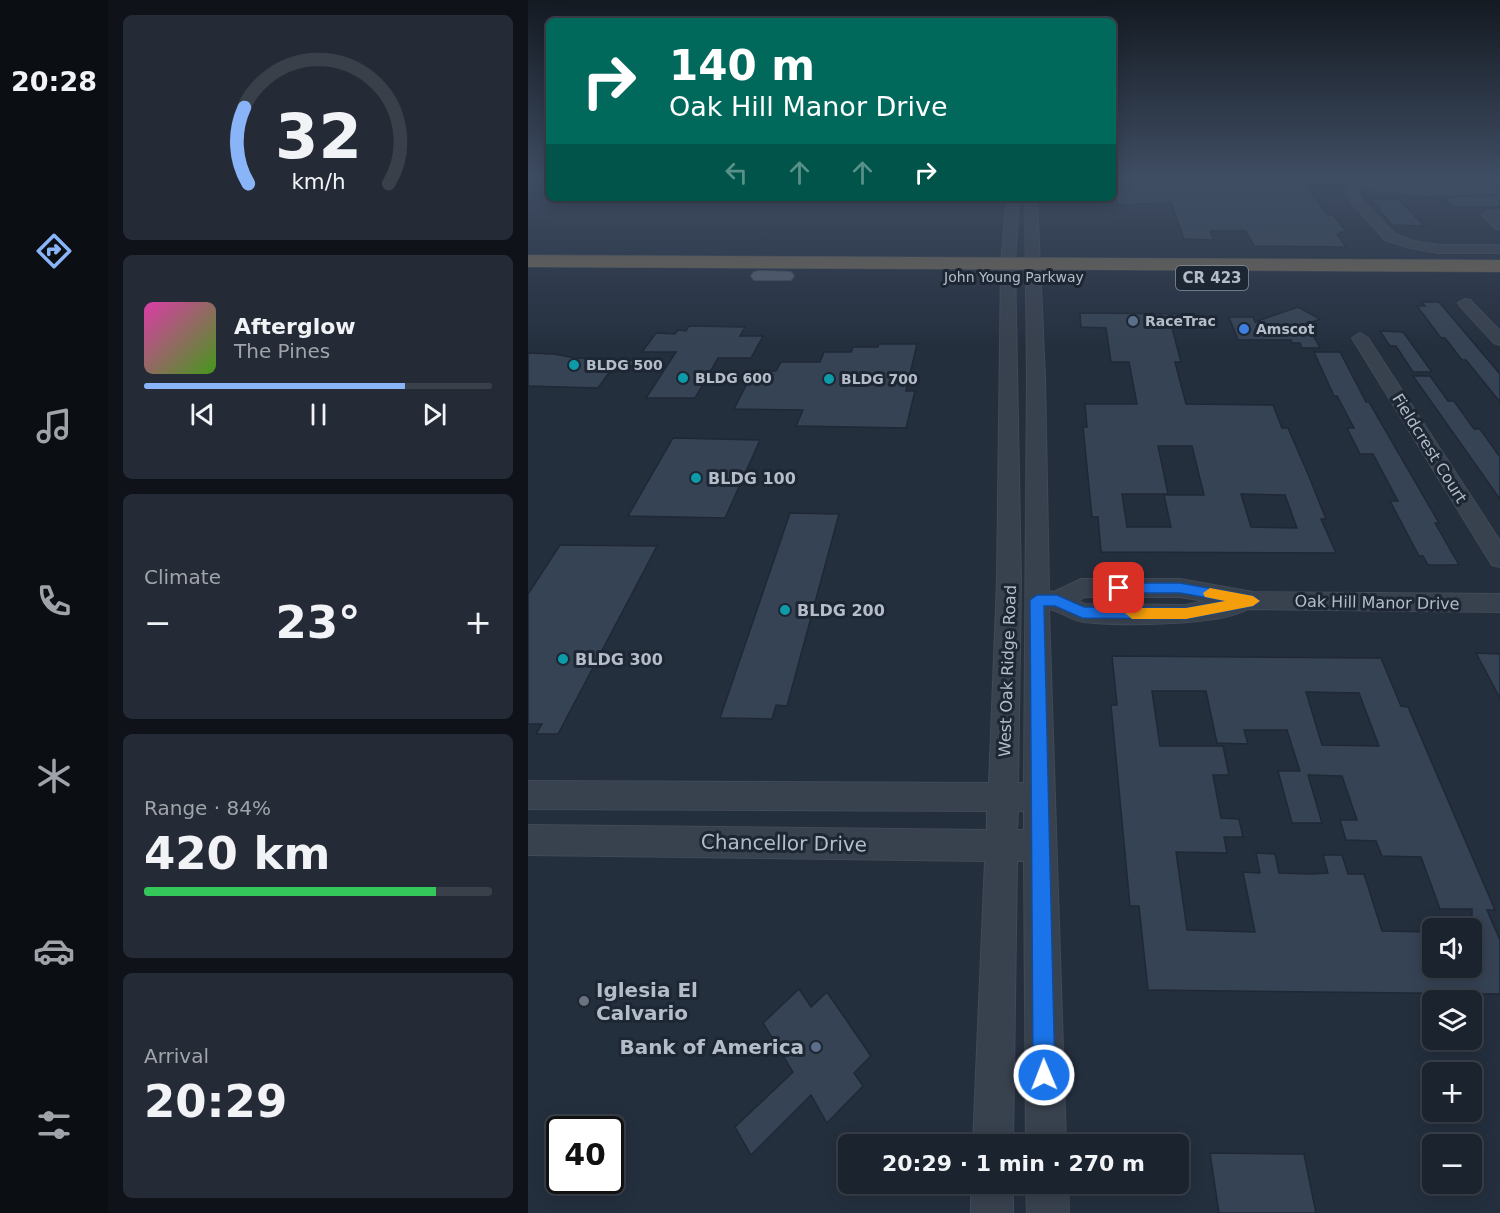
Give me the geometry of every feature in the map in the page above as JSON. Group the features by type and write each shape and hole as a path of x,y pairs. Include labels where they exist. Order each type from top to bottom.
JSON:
{"highway":[{"name":"John Young Parkway","path":"528,261 1008,270 1500,266"},
{"name":"John Young Parkway","path":"785,276 1008,270"},
{"name":"John Young Parkway","path":"1032,270 1500,278"},
{"name":"John Young Parkway","path":"528,275 760,276"}],"main road":[{"name":"John Young Parkway","path":"760,276 785,276"}],"street":[{"name":"West Oak Ridge Road","path":"993,1134 1010,582 1007,451 1008,270 1011,234"},
{"name":"West Oak Ridge Road","path":"1031,234 1047,600 1038,797 1046,1134"},
{"path":"1386,234 1389,237 1410,244 1439,249 1500,249"},
{"path":"1465,303 1500,340"},
{"name":"Fieldcrest Court","path":"1360,338 1500,559"},
{"path":"1007,451 1022,462 1024,472 1024,561 1028,583 1047,600"},
{"name":"Oak Hill Manor Drive","path":"1047,600 1082,613 1186,614 1253,601 1500,603"},
{"path":"528,795 1038,797"},
{"name":"Chancellor Drive","path":"528,840 1040,846"},
{"path":"992,1194 992,1213"},
{"path":"1047,1194 1048,1213"}],"building":[{"path":"1182,234 1211,234 1214,240 1184,239"},
{"path":"1247,234 1338,234 1346,247 1254,246"},
{"path":"1422,302 1439,302 1500,374 1500,402 1466,360 1462,360 1445,338 1441,338 1417,306 1425,306"},
{"path":"1298,307 1320,319 1307,324 1320,348 1302,348 1300,343 1292,343 1291,340 1238,340 1229,317 1253,317 1255,322"},
{"path":"1080,313 1182,314 1187,328 1172,328 1181,362 1175,362 1186,404 1273,405 1282,428 1288,428 1308,474 1326,519 1321,519 1336,553 1101,552 1098,517 1092,517 1083,427 1087,427 1085,404 1137,404 1129,362 1111,362 1106,328 1081,327","holes":["1158,446 1192,446 1204,495 1164,495 1171,527 1127,527 1122,494 1168,494","1241,494 1285,495 1297,528 1251,527"]},
{"name":"BLDG 600","path":"689,326 745,327 740,336 763,336 751,358 718,358 695,398 646,398 676,352 642,352 656,333 675,334 678,330 686,331"},
{"path":"1380,331 1403,332 1432,372 1413,372 1396,346 1390,346"},
{"name":"BLDG 700","path":"879,344 917,344 906,391 915,391 906,428 796,426 803,410 734,409 754,370 776,371 781,362 820,362 824,352 851,352 853,347 878,347"},
{"path":"1314,352 1340,352 1366,402 1369,402 1439,523 1435,523 1459,565 1428,565 1423,556 1419,556 1390,501 1398,501 1373,454 1360,454 1347,428 1354,428 1337,396 1334,396"},
{"name":"BLDG 500","path":"528,353 645,361 608,374 598,388 528,386"},
{"path":"1413,376 1430,376 1448,401 1454,401 1474,429 1480,429 1500,457 1500,499"},
{"name":"BLDG 100","path":"673,438 760,440 725,518 628,516"},
{"name":"BLDG 200","path":"790,513 839,514 787,706 776,705 772,719 720,718"},
{"name":"BLDG 300","path":"560,545 657,546 558,734 536,734 542,724 528,724 528,594"},
{"path":"1476,653 1500,654 1500,698"},
{"path":"1112,656 1381,658 1401,706 1408,707 1495,910 1487,910 1500,940 1500,994 1482,994 1482,990 1422,990 1422,993 1148,990 1139,906 1130,906 1111,705 1117,705","holes":["1152,691 1206,691 1217,743 1248,744 1244,730 1287,730 1300,771 1278,771 1292,823 1322,823 1308,775 1342,776 1357,820 1340,820 1346,840 1376,841 1382,856 1421,857 1440,909 1472,909 1472,918 1482,918 1482,978 1422,978 1422,932 1382,931 1364,874 1348,874 1342,855 1323,855 1328,873 1311,874 1279,873 1275,854 1256,853 1260,873 1243,872 1255,932 1187,930 1176,852 1227,853 1224,837 1243,837 1239,819 1221,818 1213,775 1229,775 1223,746 1160,746","1306,692 1359,693 1379,746 1322,745"]},
{"path":"799,989 811,1007 827,992 871,1056 854,1073 863,1086 827,1123 811,1095 751,1155 735,1127 793,1072 763,1023"},
{"path":"1210,1153 1304,1154 1316,1213 1219,1213"}],"slow traffic":[{"path":"1132,613 1186,614 1253,601 1210,593"}],"place":[{"name":"RaceTrac","path":"1133,321"},
{"name":"Amscot","path":"1244,329"},
{"name":"BLDG 500","path":"574,365"},
{"name":"BLDG 600","path":"683,378"},
{"name":"BLDG 700","path":"829,379"},
{"name":"BLDG 100","path":"696,478"},
{"name":"BLDG 200","path":"785,610"},
{"name":"BLDG 300","path":"563,659"},
{"name":"Iglesia El Calvario","path":"584,1001"},
{"name":"Bank of America","path":"816,1047"}],"route":[{"path":"1044,1075 1037,600 1057,601 1082,613 1186,614 1253,601 1180,588 1119,588"}]}
